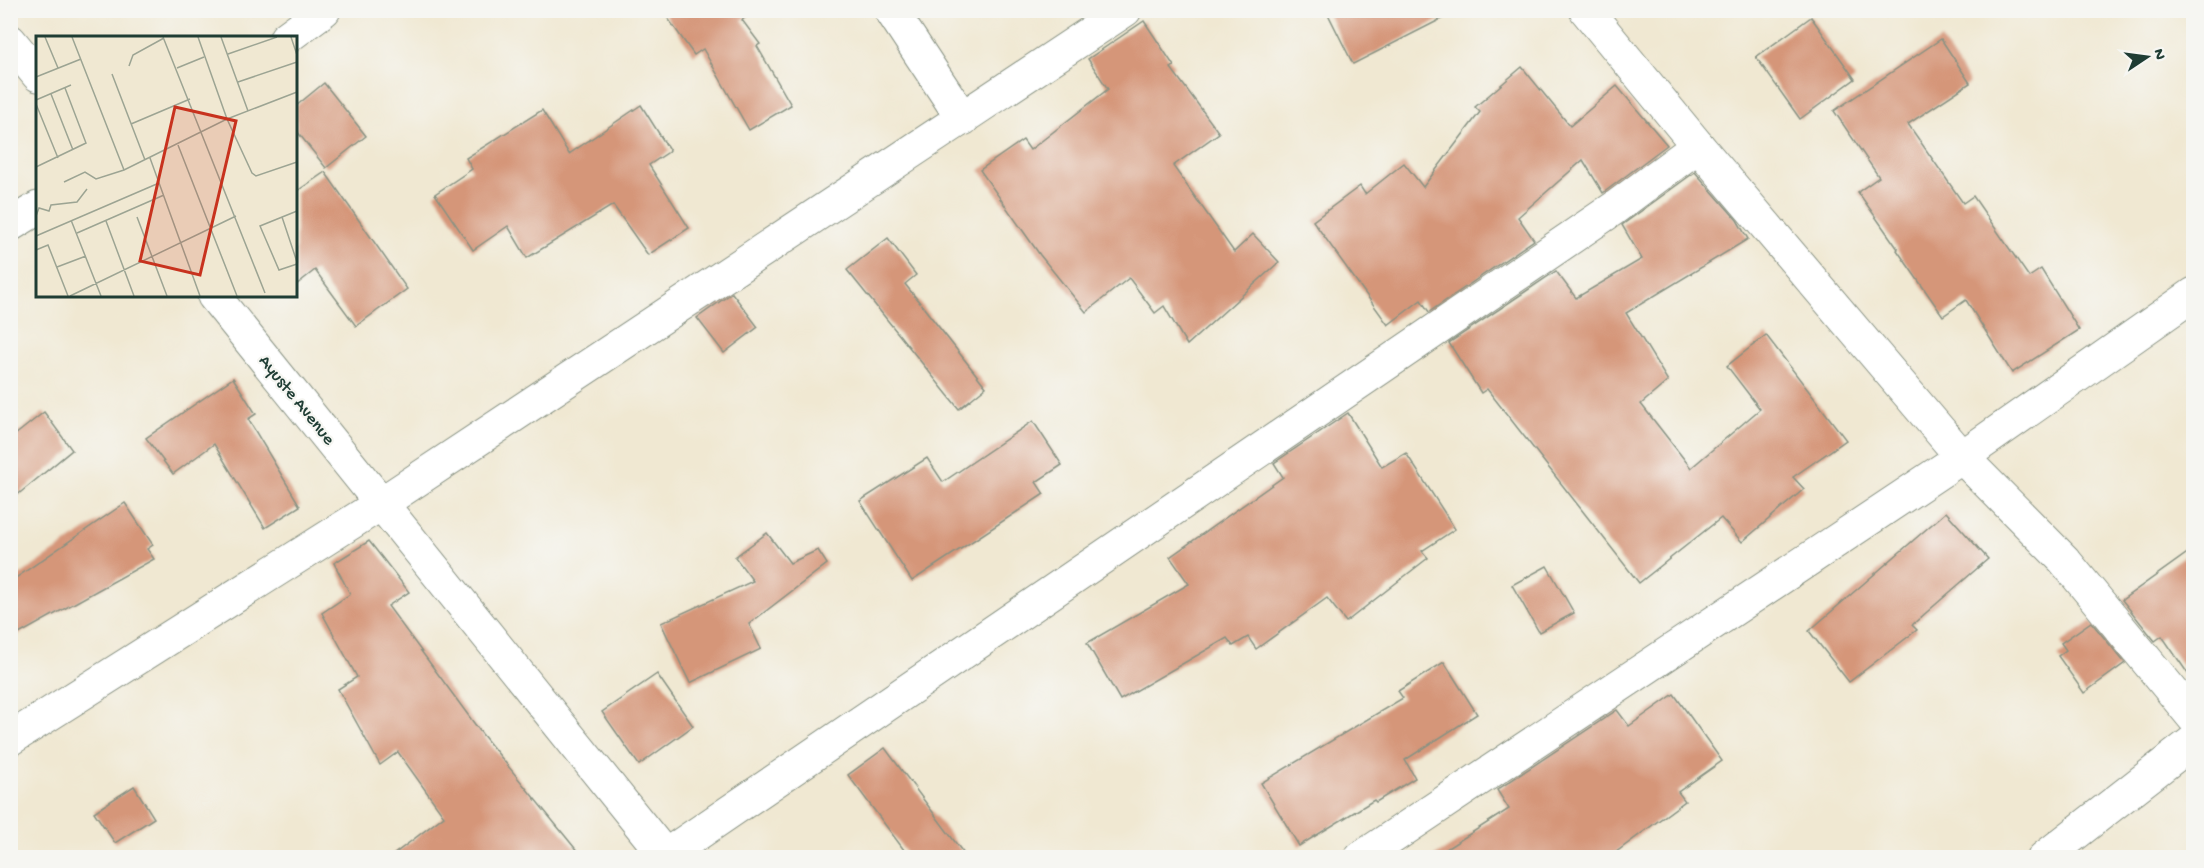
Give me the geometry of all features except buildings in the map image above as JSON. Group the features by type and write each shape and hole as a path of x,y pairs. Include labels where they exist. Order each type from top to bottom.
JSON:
{"street":[{"path":"289,36 324,10"},
{"path":"891,10 963,119"},
{"path":"1586,10 1698,146 1962,457 2064,560 2193,718"},
{"path":"10,739 382,503 963,119 1120,12"},
{"path":"10,41 36,73"},
{"path":"665,857 1604,216 1698,146"},
{"path":"10,225 36,209"},
{"path":"1361,858 1962,457 2193,294"},
{"name":"Ayuste Avenue","path":"215,297 665,857"},
{"path":"2044,858 2193,741"}]}
